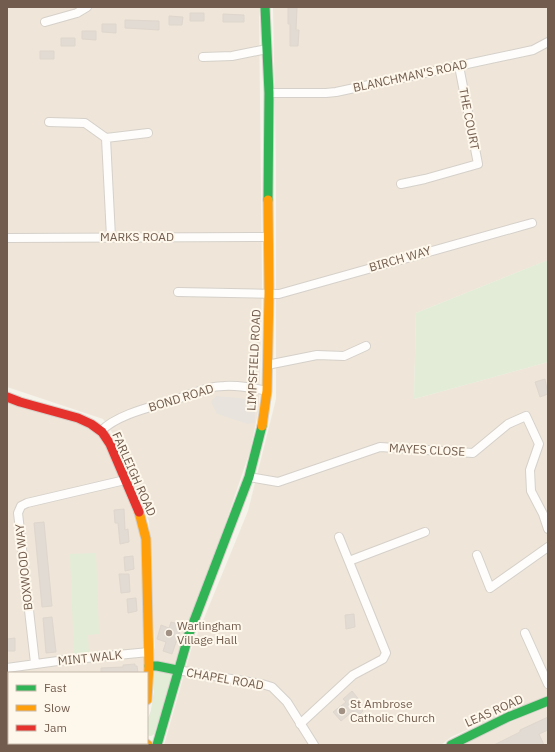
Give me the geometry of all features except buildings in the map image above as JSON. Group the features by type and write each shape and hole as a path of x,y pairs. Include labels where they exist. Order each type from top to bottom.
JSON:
{"main road":[{"name":"LIMPSFIELD ROAD","path":"157,745 188,634 249,478 263,422 267,391 269,292 269,93 265,7"},
{"name":"FARLEIGH ROAD","path":"7,397 22,404 85,421 94,425 108,439 139,512 146,539 149,652 148,683"},
{"path":"149,666 177,670"},
{"name":"LEAS ROAD","path":"451,745 508,717 548,701"}],"street":[{"path":"46,22 76,13 87,7"},
{"name":"BLANCHMAN'S ROAD","path":"269,93 336,92 546,47"},
{"path":"204,56 232,56 267,49"},
{"name":"THE COURT","path":"401,184 478,164 459,66"},
{"path":"48,122 85,123 106,138 148,133"},
{"path":"106,138 111,237"},
{"name":"BIRCH WAY","path":"178,292 269,292 279,294 532,223"},
{"name":"MARKS ROAD","path":"7,238 268,237"},
{"path":"267,365 317,355 344,356 366,346"},
{"name":"BOND ROAD","path":"101,431 109,424 119,419 152,406 207,388 224,386 246,387 267,391"},
{"name":"MAYES CLOSE","path":"249,478 278,482 380,448 473,453 508,424 526,416 539,444 530,470 531,491 543,514 548,528"},
{"name":"BOXWOOD WAY","path":"35,664 18,512 21,506 27,503 125,480"},
{"path":"349,561 425,532"},
{"path":"300,724 353,675 383,659 386,653 339,537"},
{"path":"477,555 490,588 548,548"},
{"path":"525,633 548,684"},
{"name":"MINT WALK","path":"7,668 149,652"},
{"name":"CHAPEL ROAD","path":"177,670 262,684 272,688 287,702 314,745"}],"shaded area":[{"path":"7,7 259,7 262,283 259,408 250,451 154,734 151,736 148,735 148,718 151,711 154,692 152,652 155,648 149,521 116,438 103,419 7,387"},
{"path":"273,7 548,7 548,260 416,313 414,399 548,362 548,696 451,737 441,745 164,745 191,650 248,511 276,399 276,162"},
{"path":"216,396 255,401 255,423 248,424 217,414 211,402"},
{"path":"7,401 81,422 101,435 129,497 142,540 146,672 8,672 8,744 140,745 7,745"},
{"path":"548,705 548,745 463,745 509,723"}],"green space":[{"path":"548,260 548,362 414,399 416,313"},
{"path":"96,553 99,634 88,635 89,654 74,655 70,554"},
{"path":"153,671 171,674 155,731 153,735 150,736 148,735 148,718 151,711 154,692"}],"traffic: fast":[{"path":"265,7 269,93 268,200"},
{"path":"157,745 189,634 249,477 262,426"},
{"path":"149,666 177,670"},
{"path":"451,745 508,717 548,701"}],"traffic: slow":[{"path":"262,426 267,391 269,292 268,200"},
{"path":"139,512 146,539 149,666 148,683"}],"traffic: jam":[{"path":"7,397 78,418 91,424 102,432 110,444 139,512"}],"place":[{"name":"Warlingham Village Hall","path":"169,633"},
{"name":"St Ambrose Catholic Church","path":"342,711"}]}
